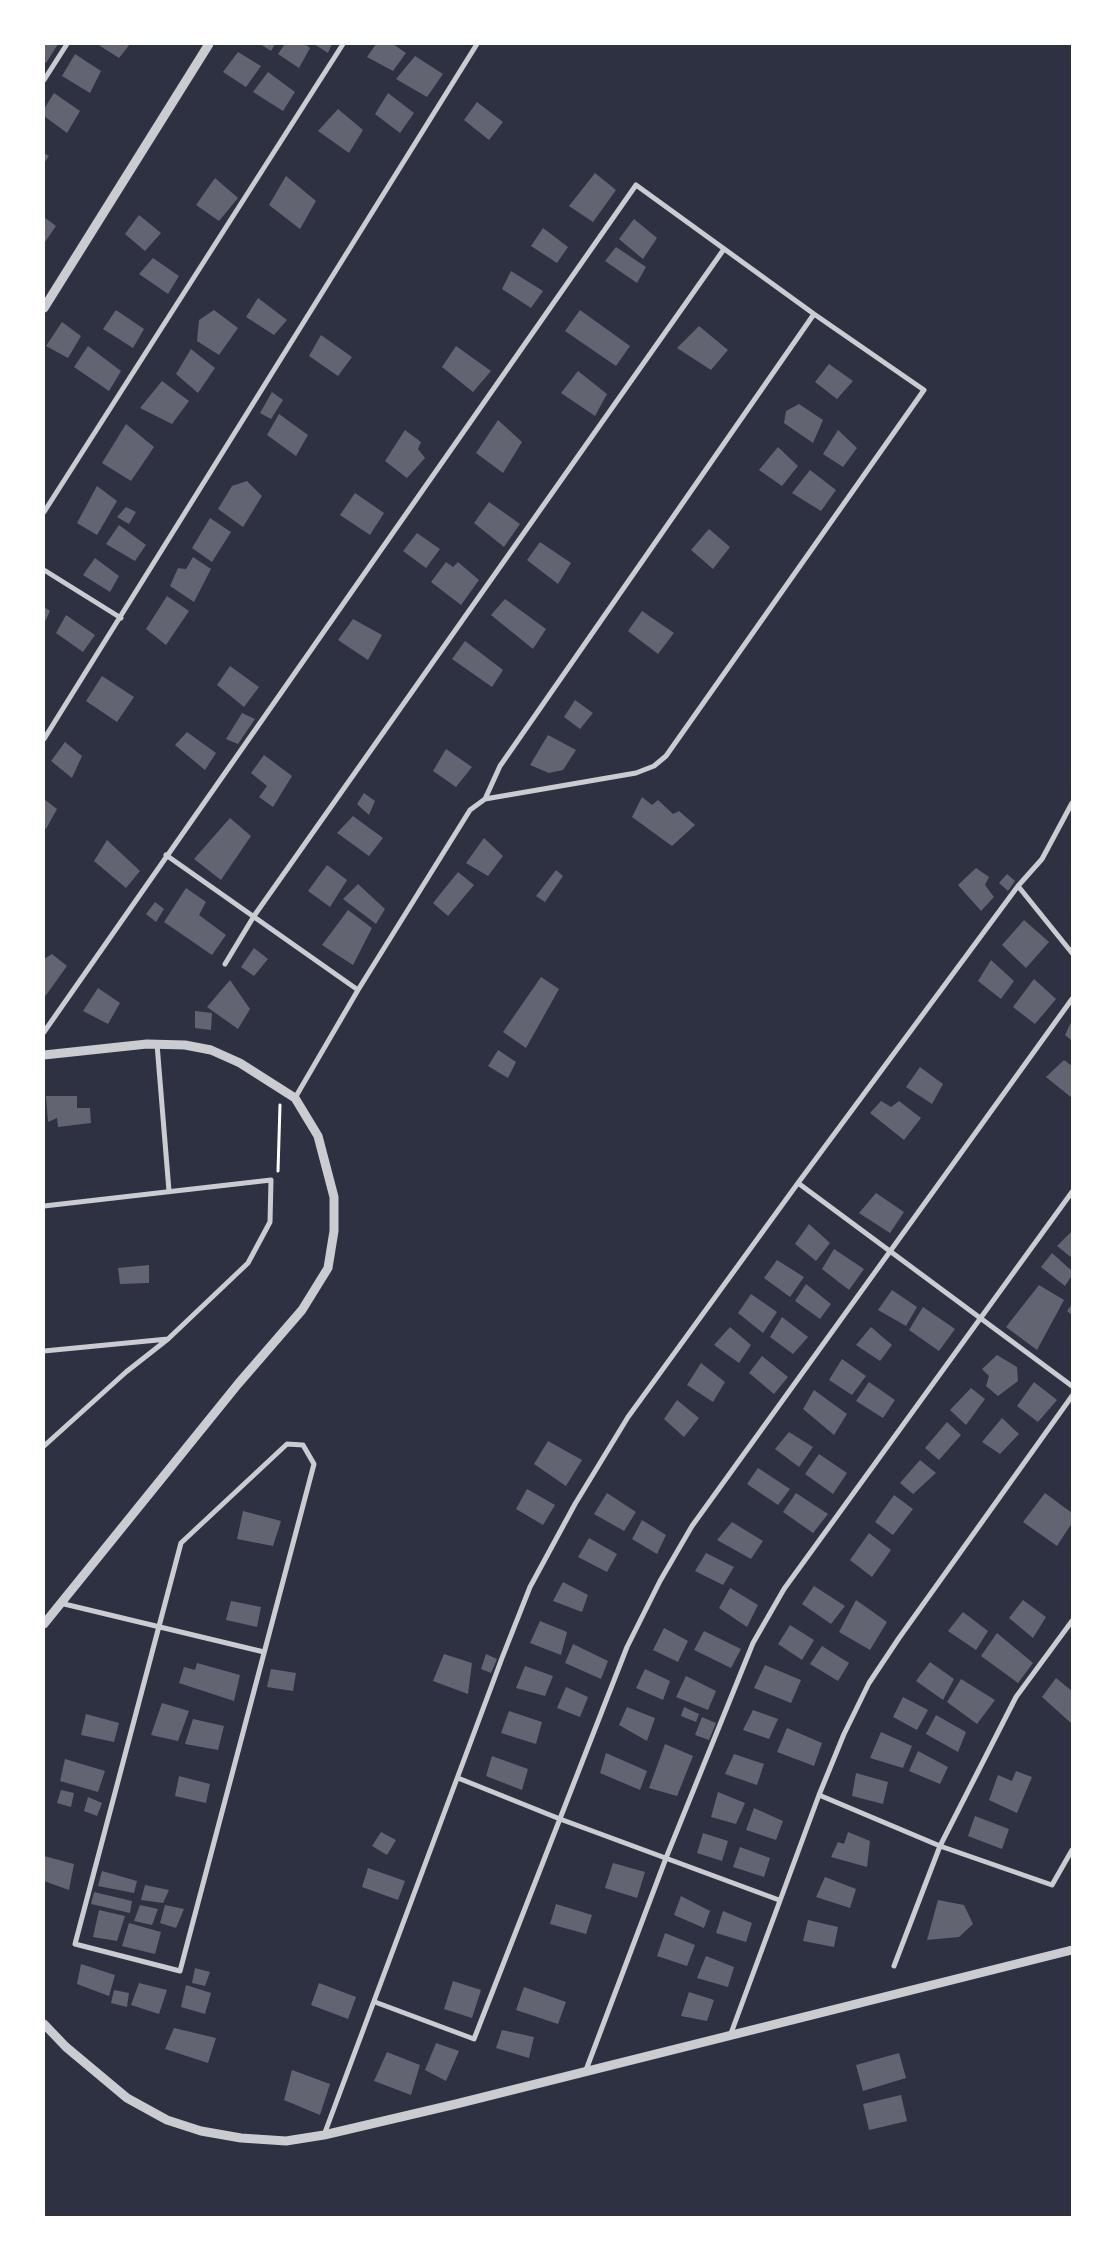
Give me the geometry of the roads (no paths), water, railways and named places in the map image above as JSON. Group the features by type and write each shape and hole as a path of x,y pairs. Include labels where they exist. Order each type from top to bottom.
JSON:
{"street":[{"path":"44,80 67,44"},
{"path":"44,308 209,44"},
{"path":"44,512 343,44"},
{"path":"44,739 478,44"},
{"path":"44,1032 636,185 814,314 924,390 666,756 654,766 636,773 485,799 470,810 358,990 295,1098"},
{"path":"225,964 254,916 724,249"},
{"path":"485,799 500,766 814,314"},
{"path":"44,570 121,618"},
{"path":"324,2134 530,1587 575,1504 628,1417 798,1183 1018,886 1042,859 1072,803"},
{"path":"166,855 358,990"},
{"path":"1018,886 1072,953"},
{"path":"375,2002 474,2039 627,1647 660,1581 692,1526 1072,999"},
{"path":"157,1044 169,1191"},
{"path":"44,1055 157,1044 185,1045 211,1050 240,1062 295,1098 318,1136 334,1196 334,1231 328,1268 302,1310 238,1384 44,1624"},
{"path":"44,1206 111,1200 169,1191 271,1180 270,1222 248,1263 168,1339 126,1372 44,1446"},
{"path":"798,1183 1072,1386"},
{"path":"586,2070 666,1858 753,1643 779,1597 1072,1192"},
{"path":"44,1351 168,1339"},
{"path":"730,2036 819,1795 844,1734 869,1683 1072,1396"},
{"path":"287,1444 303,1445 314,1464 180,1971 75,1944 159,1627 181,1544 287,1444"},
{"path":"60,1604 264,1652"},
{"path":"894,1966 940,1846 1016,1698 1072,1621"},
{"path":"458,1778 560,1819 779,1900"},
{"path":"819,1795 940,1846 1052,1885 1072,1850"},
{"path":"44,2024 66,2047 127,2098 167,2120 201,2131 241,2138 286,2141 456,2104 1072,1950"}]}
